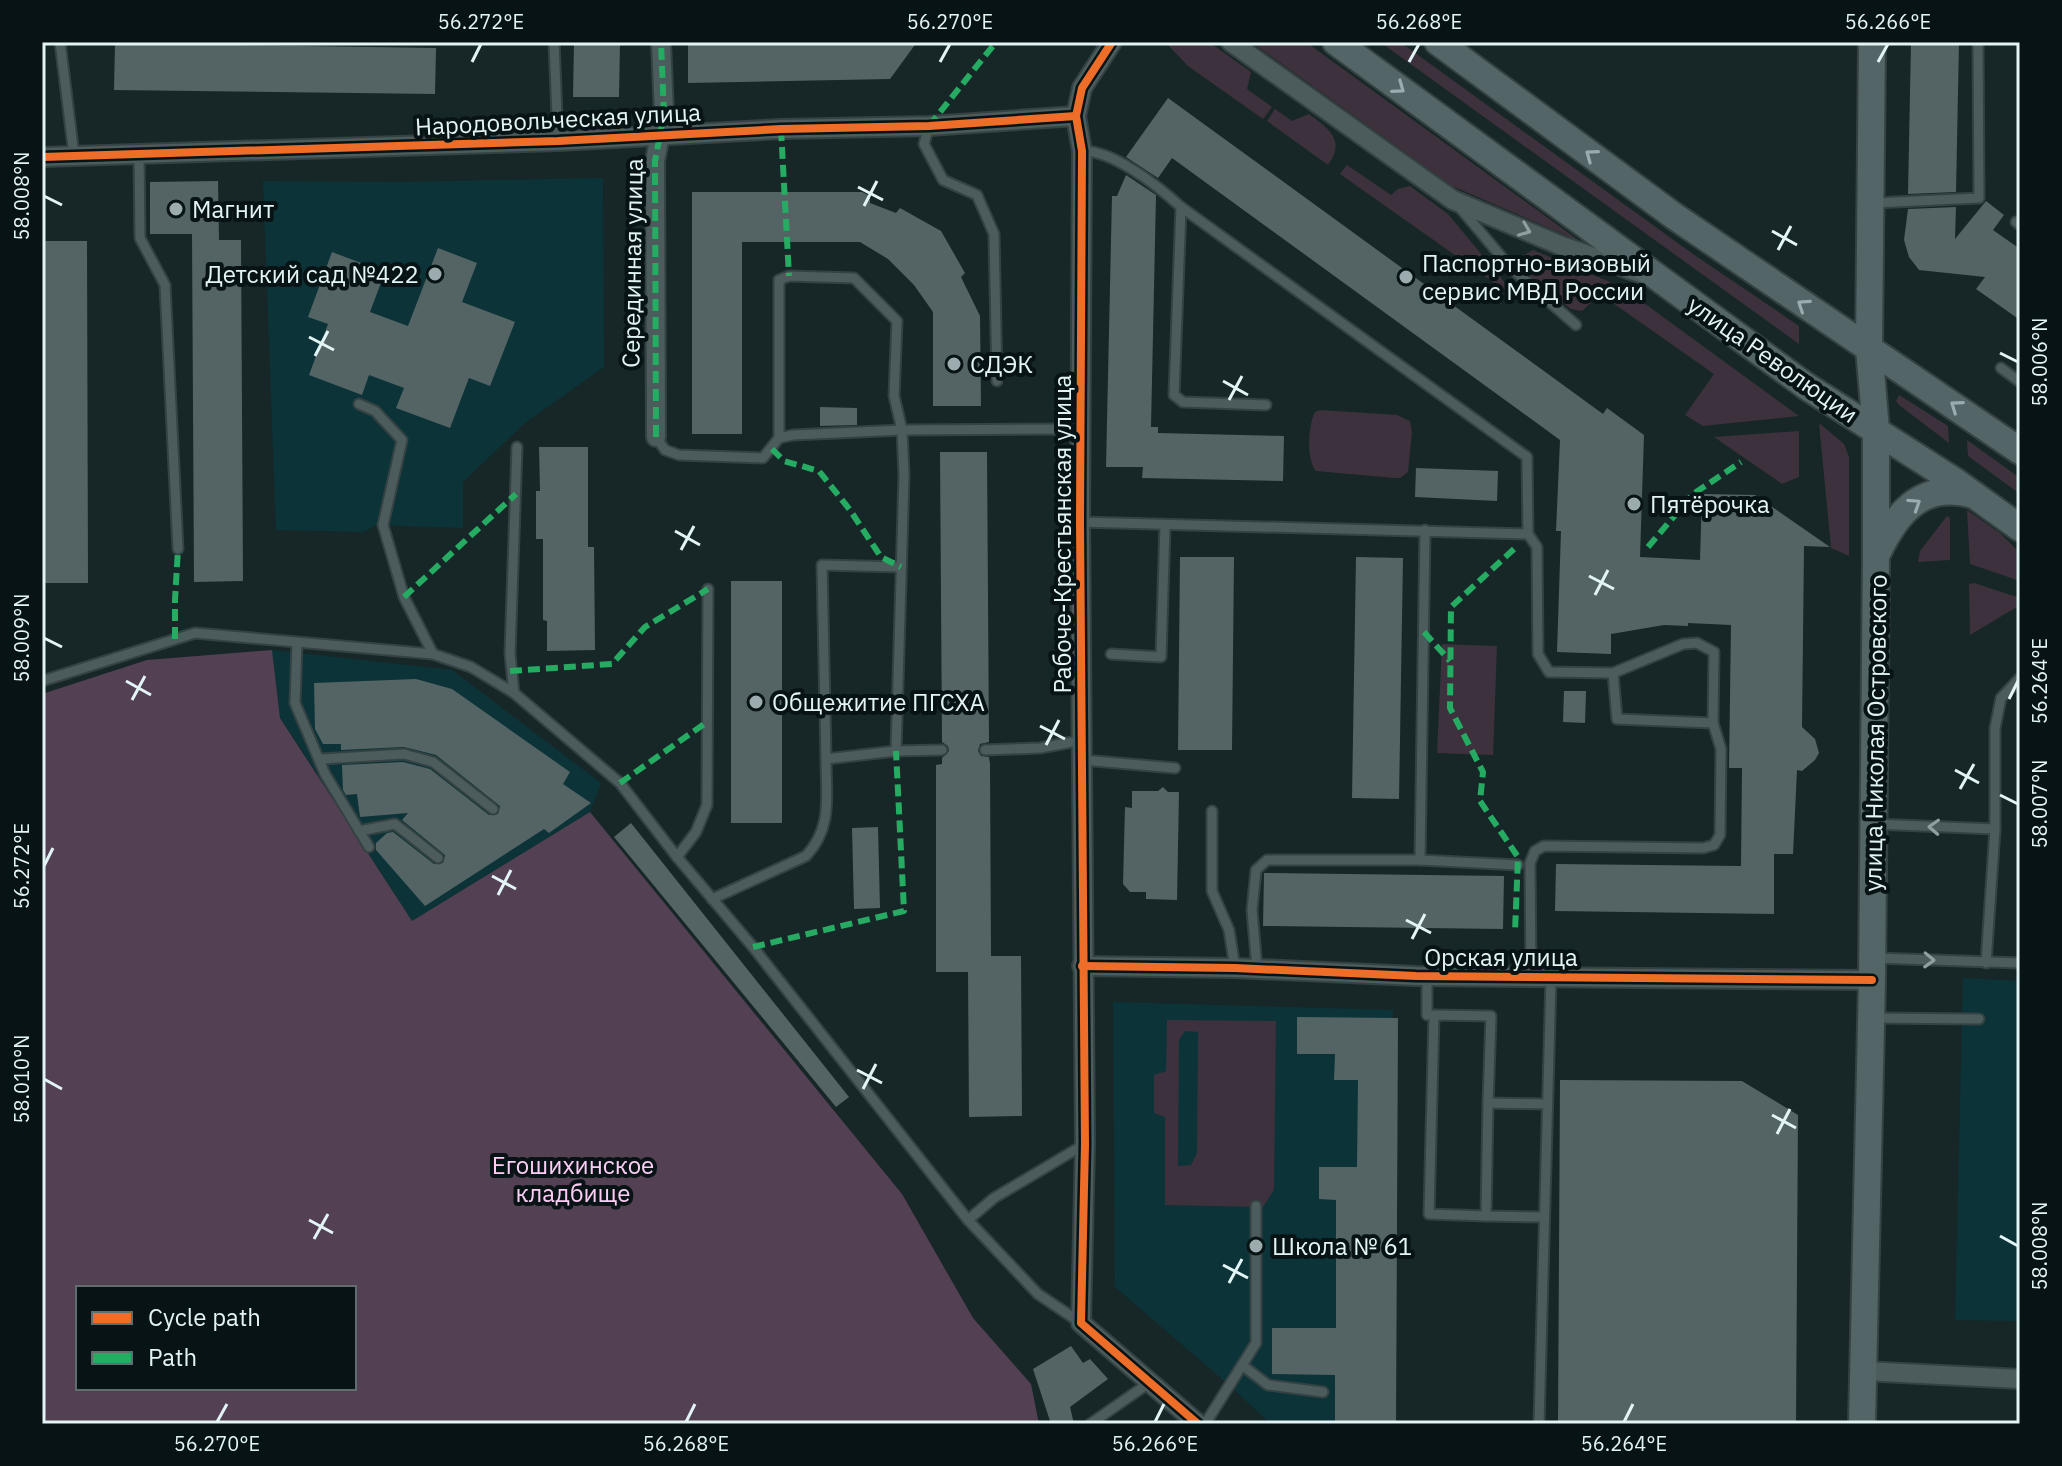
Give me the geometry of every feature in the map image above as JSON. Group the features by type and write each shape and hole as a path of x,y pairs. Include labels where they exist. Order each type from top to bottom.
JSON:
{"main road":[{"name":"улица Революции","path":"1336,42 1806,386 2020,528"},
{"path":"1438,42 1674,216 2020,451"},
{"name":"улица Николая Островского","path":"1862,1424 1872,1018 1876,555 1876,430 1869,348 1872,42"},
{"path":"1876,555 1889,529 1904,511 1921,498 1936,492 1955,490 1976,496"}],"street":[{"name":"Серединная улица","path":"656,437 655,161 664,114 661,42"},
{"name":"Рабоче-Крестьянская улица","path":"1081,1323 1085,1144 1080,522 1082,151 1076,116 1082,88 1112,42"},
{"path":"1231,42 1453,200 1562,246 1664,282"},
{"name":"Народовольческая улица","path":"42,157 558,141 781,129 929,126 1076,116"},
{"name":"Орская улица","path":"1082,966 1531,977 1872,969"},
{"path":"1081,1323 1198,1424"},
{"path":"1863,1371 2020,1379"}],"lane":[{"path":"60,42 74,155"},
{"path":"554,42 558,141"},
{"path":"1870,204 1979,198 1978,42"},
{"path":"929,126 924,144 943,180 977,195 994,234 997,381"},
{"path":"1082,151 1095,150 1157,185 1181,207 1527,457 1528,534 1537,547 1538,654 1549,672 1613,673 1683,644 1697,643 1714,652 1713,723 1721,749 1720,835 1714,845 1703,848 1544,846 1535,851 1530,863 1531,977"},
{"path":"139,155 140,238 165,285 178,549"},
{"path":"1453,200 1510,267 1576,325"},
{"path":"1181,207 1174,395 1183,402 1266,405"},
{"path":"656,437 665,450 679,455 763,458 779,438 779,280 789,276 854,278 897,321 894,396 902,430 904,475 896,751"},
{"path":"2001,368 2020,382"},
{"path":"359,404 375,411 402,440 383,525 404,597 433,654"},
{"path":"779,438 902,430 1081,429"},
{"path":"514,693 510,671 517,447"},
{"path":"1080,522 1528,534"},
{"path":"1111,654 1161,657 1165,525"},
{"path":"1420,860 1425,530"},
{"path":"712,899 806,856 817,844 826,822 822,565 901,567"},
{"path":"677,857 696,832 707,805 708,589"},
{"path":"42,681 195,633 433,654 471,667 514,693 620,783 968,1220 1038,1294 1081,1323"},
{"path":"297,643 295,703 325,774 369,847"},
{"path":"1613,673 1617,719 1713,723"},
{"path":"1986,963 1995,829 1995,728 2001,698 2020,678"},
{"path":"985,750 1040,748 1083,740"},
{"path":"826,759 896,751 942,750"},
{"path":"321,759 404,754 433,762 493,809"},
{"path":"1083,760 1175,768"},
{"path":"1212,811 1212,891 1230,934 1235,968"},
{"path":"359,831 395,824 438,858"},
{"path":"1873,824 1995,829"},
{"path":"1258,970 1252,910 1256,870 1267,860 1420,860 1518,865"},
{"path":"1872,969 2020,963"},
{"path":"1427,976 1427,1015"},
{"path":"1539,1424 1551,977"},
{"path":"1486,1216 1491,1016 1434,1015 1429,1214 1486,1216 1544,1217"},
{"path":"1872,1018 1979,1019"},
{"path":"1488,1103 1547,1104"},
{"path":"968,1220 994,1198 1085,1144"},
{"path":"1205,1424 1256,1343 1256,1206"},
{"path":"1242,1365 1268,1385 1323,1392"},
{"path":"1090,1424 1149,1383"}],"shaded area":[{"path":"1165,42 1209,42 1251,72 1247,89 1272,107 1263,119 1188,66"},
{"path":"1251,42 1306,42 1581,242 1452,186"},
{"path":"1380,42 1400,42 1693,254 1799,326 1799,344"},
{"path":"1275,109 1292,121 1309,114 1329,130 1335,149 1328,165 1267,121"},
{"path":"1347,165 1391,195 1398,189 1410,186 1448,214 1520,301 1340,174"},
{"name":"Детский сад №422","path":"603,178 604,367 525,423 463,482 463,528 376,525 364,532 276,530 263,181"},
{"path":"1533,250 1622,287 1799,416 1703,426 1685,415 1714,374 1600,294 1582,311 1571,309 1520,269 1522,256"},
{"path":"1899,395 1948,426 1949,443 1899,405 1896,401"},
{"path":"1315,412 1397,415 1410,421 1412,432 1408,472 1395,478 1316,471 1309,451 1310,433"},
{"path":"1819,423 1844,444 1849,457 1849,556 1831,548"},
{"path":"1799,431 1799,477 1782,484 1714,437"},
{"path":"1967,440 2020,478 2020,494 1968,456"},
{"path":"1967,510 2000,533 2020,553 2020,581 1970,564"},
{"path":"1947,516 1950,518 1950,560 1918,562 1920,551"},
{"path":"1969,584 2020,598 2020,605 1970,635"},
{"path":"1442,644 1497,646 1493,755 1437,753"},
{"path":"272,650 452,670 601,783 590,812 412,921 280,717"},
{"path":"1963,978 2020,981 2020,1321 1955,1320"},
{"name":"Школа № 61","path":"1113,1002 1393,1010 1393,1018 1398,1018 1396,1424 1271,1424 1115,1287"},
{"path":"1167,1020 1276,1021 1274,1190 1263,1207 1165,1205 1165,1117 1154,1113 1154,1075 1166,1071","holes":["1185,1031 1198,1032 1197,1153 1191,1165 1178,1166 1179,1040"]}],"green space":[{"name":"Егошихинское кладбище","path":"272,650 280,718 412,921 590,812 902,1194 973,1318 1031,1384 1039,1424 42,1424 42,694 147,660"}],"building":[{"path":"574,42 620,42 619,97 573,97"},
{"path":"688,42 917,42 890,79 688,83"},
{"path":"1911,42 1959,42 1956,192 1908,194"},
{"path":"115,43 436,48 435,94 114,90"},
{"path":"1168,98 1603,414 1607,408 1644,435 1640,557 1700,560 1702,494 1755,495 1830,547 1804,546 1802,727 1815,739 1819,753 1802,771 1797,770 1793,854 1774,854 1774,914 1555,911 1556,864 1741,866 1742,768 1729,768 1731,625 1664,625 1611,634 1611,654 1557,652 1561,531 1556,531 1560,440 1172,158 1158,178 1126,157"},
{"path":"1126,175 1156,195 1151,427 1158,427 1158,433 1284,436 1283,481 1142,478 1143,467 1106,467 1112,196 1117,196"},
{"path":"218,181 219,240 241,240 243,581 194,582 192,234 150,234 150,182"},
{"path":"692,192 862,192 870,196 870,203 896,213 900,208 941,231 965,273 961,277 980,316 981,406 933,406 933,312 914,285 888,259 860,242 742,242 742,434 692,434"},
{"path":"1986,201 2004,215 1993,230 2020,249 2020,320 1976,289 1985,277 1919,270 1909,257 1904,240 1908,209 1956,207 1955,239"},
{"path":"42,241 87,241 88,583 42,583"},
{"path":"438,248 477,263 462,302 515,322 490,386 469,378 450,428 396,408 404,388 369,375 362,395 309,375 328,324 308,317 332,252 385,272 370,312 408,326"},
{"path":"820,407 857,408 857,425 820,426"},
{"path":"539,447 588,447 588,547 594,547 595,650 547,651 547,621 543,620 543,539 536,539 536,491 540,491"},
{"path":"940,452 987,452 989,742 980,744 978,751 981,756 989,757 990,764 991,956 1021,956 1022,1116 969,1117 968,972 936,972 936,765 942,764 942,758 949,751 942,742"},
{"path":"1416,468 1498,471 1497,501 1415,497"},
{"path":"1180,557 1234,557 1232,750 1178,750"},
{"path":"1356,557 1403,558 1399,799 1352,798"},
{"name":"Общежитие ПГСХА","path":"731,581 782,581 782,823 731,823"},
{"path":"416,679 452,689 570,772 563,784 591,803 549,833 544,829 425,906 376,850 376,843 387,833 393,832 434,864 443,863 445,855 402,820 408,813 360,817 357,794 346,795 343,790 342,765 403,762 430,769 489,815 498,814 500,806 436,755 404,747 341,750 341,744 323,744 315,729 314,683"},
{"path":"1564,691 1586,691 1585,723 1563,722"},
{"path":"1163,787 1168,792 1179,792 1177,900 1146,899 1146,892 1130,892 1123,884 1125,807 1132,808 1132,791 1158,791"},
{"path":"631,823 849,1097 836,1107 614,837"},
{"path":"878,827 880,908 854,909 852,828"},
{"path":"1264,873 1504,876 1503,929 1263,926"},
{"path":"1297,1017 1398,1018 1396,1424 1335,1424 1335,1375 1272,1374 1272,1328 1336,1328 1336,1200 1319,1199 1319,1167 1357,1167 1358,1080 1334,1080 1335,1054 1297,1054"},
{"path":"1560,1080 1742,1081 1798,1115 1796,1424 1558,1424"},
{"path":"1071,1346 1083,1363 1090,1359 1108,1379 1070,1407 1074,1424 1051,1424 1033,1369"}],"marked path":[{"path":"656,437 655,161 664,114 661,42"},
{"path":"929,126 996,42"},
{"path":"781,129 789,276"},
{"path":"772,449 784,461 819,471 881,557 901,567"},
{"path":"1648,547 1693,494 1741,462"},
{"path":"404,597 516,494"},
{"path":"175,639 178,549"},
{"path":"1514,549 1451,607 1450,708 1483,772 1480,801 1518,857 1515,932"},
{"path":"510,671 612,664 645,627 708,589"},
{"path":"1424,632 1450,661"},
{"path":"620,783 707,722"},
{"path":"753,947 904,911 896,751"}],"cycle path":[{"path":"1112,42 1082,88 1076,116 1082,151 1080,522 1085,1144 1081,1323 1198,1424"},
{"path":"42,157 558,141 781,129 929,126 1076,116"},
{"path":"1082,966 1235,968 1416,976 1872,980"}],"place":[{"name":"Магнит","path":"176,209"},
{"name":"Детский сад №422","path":"435,274"},
{"name":"Паспортно-визовый сервис МВД России","path":"1406,277"},
{"name":"СДЭК","path":"954,364"},
{"name":"Пятёрочка","path":"1634,504"},
{"name":"Общежитие ПГСХА","path":"756,702"},
{"name":"Школа № 61","path":"1256,1246"}]}
